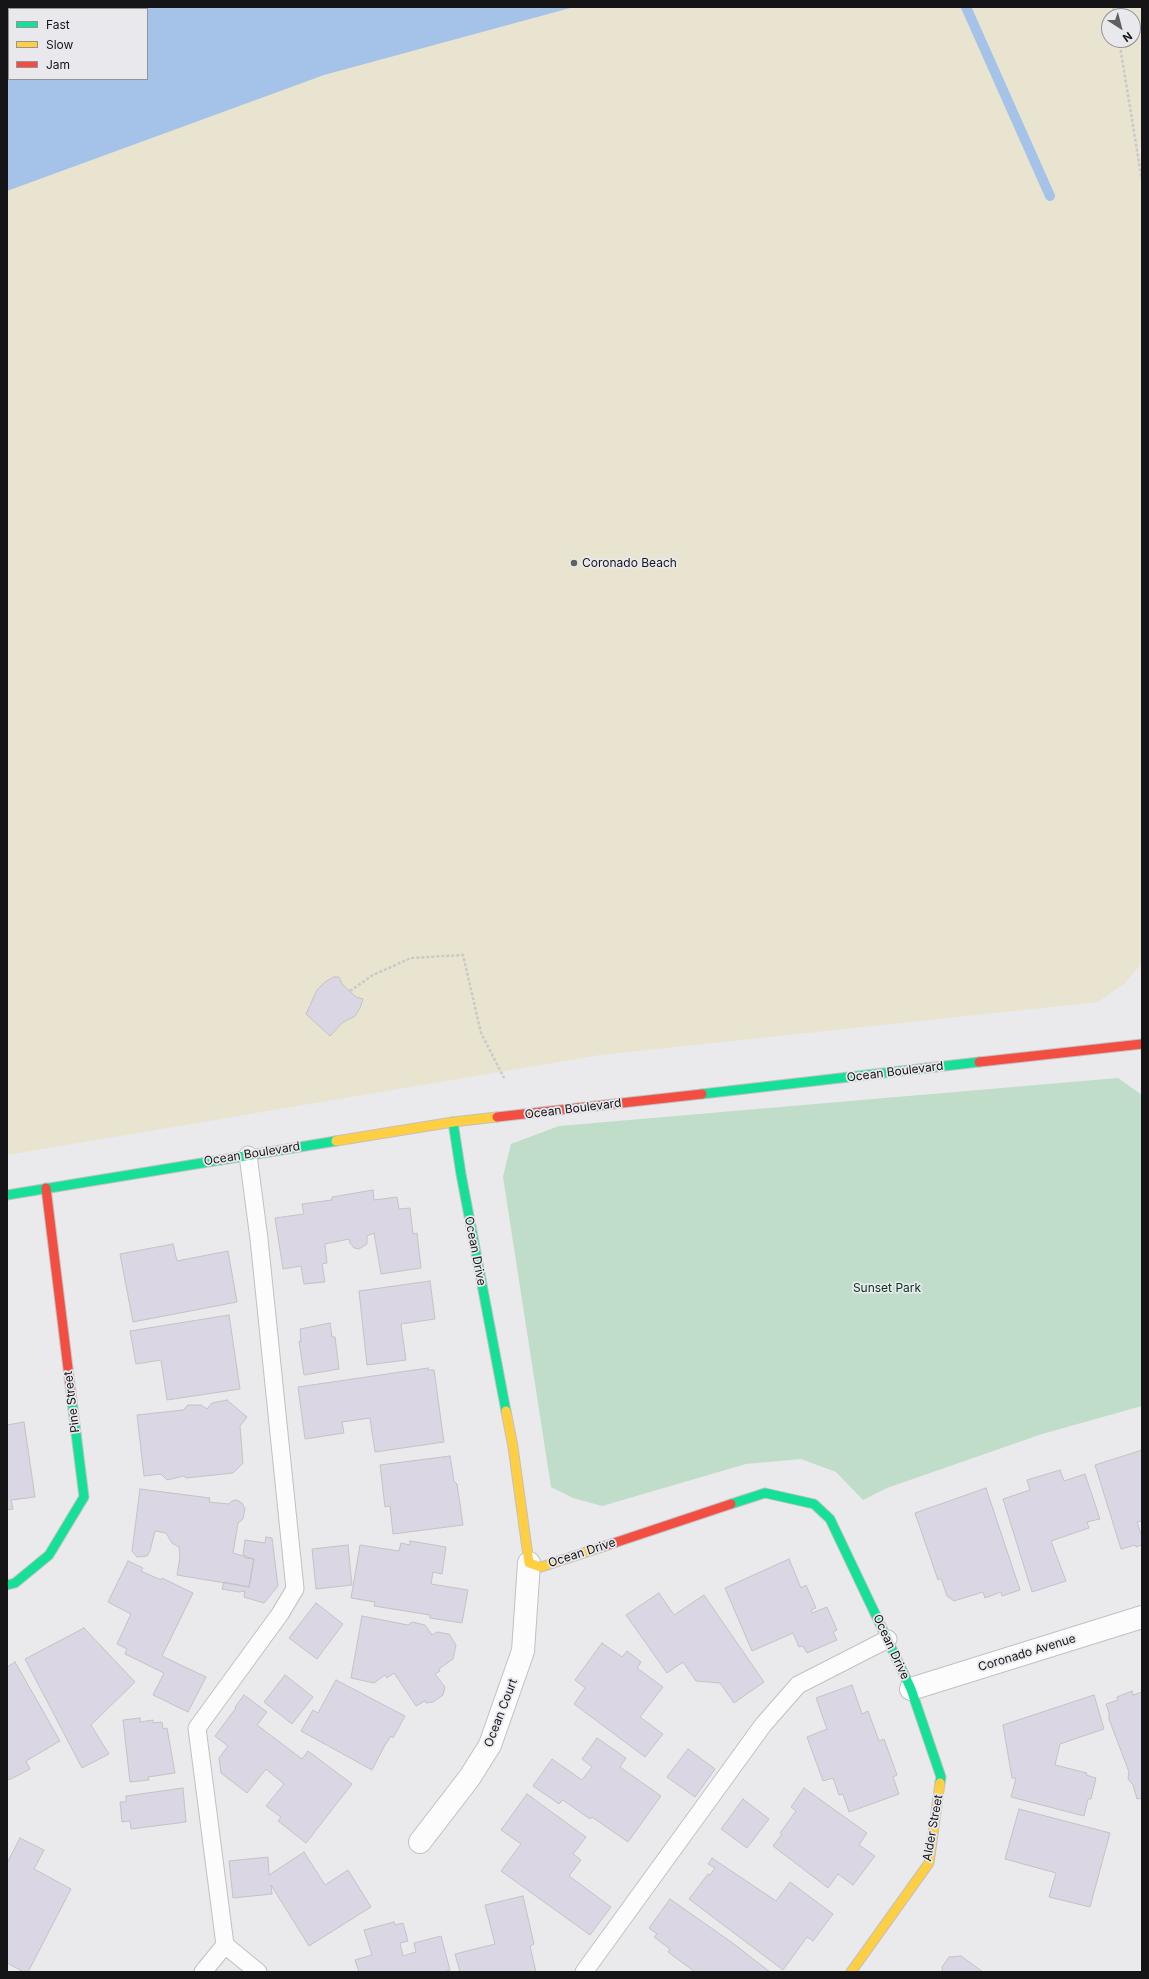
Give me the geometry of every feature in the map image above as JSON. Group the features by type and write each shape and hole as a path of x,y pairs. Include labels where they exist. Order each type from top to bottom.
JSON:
{"street":[{"name":"Ocean Boulevard","path":"7,1195 453,1122 1142,1044"},
{"name":"Ocean Drive","path":"453,1122 460,1174 514,1447 530,1563 541,1567 765,1493 814,1504 830,1519 911,1689"},
{"name":"Pine Street","path":"7,1585 15,1583 49,1555 84,1497 46,1188"},
{"name":"Ocean Court","path":"420,1842 470,1777 490,1745 523,1651 530,1563"},
{"name":"Coronado Avenue","path":"911,1689 1142,1617"},
{"name":"Alder Street","path":"851,1972 929,1863 942,1777 911,1689"}],"lane":[{"path":"248,1155 259,1239 295,1589 280,1614 197,1728 225,1946 258,1972"},
{"path":"584,1972 763,1725 798,1685 888,1639"},
{"path":"204,1972 225,1946"}],"path":[{"path":"1120,48 1142,181"},
{"path":"350,991 373,975 411,958 463,955 481,1033 504,1078"}],"green space":[{"name":"Sunset Park","path":"1118,1078 1142,1095 1142,1406 1042,1434 887,1488 863,1500 836,1472 801,1459 746,1464 602,1506 573,1498 551,1487 503,1177 511,1144 559,1126"}],"sand":[{"name":"Coronado Beach","path":"7,7 1142,7 1142,146 1139,148 1142,163 1142,963 1125,983 1098,1002 600,1055 7,1155"}],"water":[{"path":"7,7 574,7 324,75 7,191"}],"building":[{"path":"334,977 339,977 342,984 356,997 363,999 355,1016 342,1023 330,1036 306,1014 317,990 325,982"},
{"path":"373,1190 374,1200 397,1197 399,1209 410,1208 413,1234 417,1233 421,1268 381,1274 374,1233 367,1236 367,1244 359,1249 354,1248 349,1239 325,1244 327,1263 322,1264 325,1282 304,1284 301,1266 283,1269 275,1218 304,1214 302,1204 332,1200 332,1197"},
{"path":"173,1244 177,1261 228,1251 237,1302 133,1322 120,1254"},
{"path":"430,1281 435,1319 401,1324 406,1360 367,1365 359,1291"},
{"path":"229,1315 240,1389 167,1400 161,1360 136,1364 130,1331"},
{"path":"330,1323 332,1337 335,1337 339,1369 304,1375 299,1341 301,1342 300,1329"},
{"path":"428,1368 428,1370 434,1370 444,1442 375,1452 370,1418 342,1422 344,1433 305,1439 298,1387"},
{"path":"227,1400 247,1417 240,1426 243,1463 233,1473 186,1478 184,1476 167,1480 161,1474 144,1476 137,1415 183,1410 188,1405 201,1405 207,1409 212,1403"},
{"path":"24,1422 35,1497 11,1500 13,1509 7,1510 7,1425"},
{"path":"1142,1450 1142,1521 1137,1522 1141,1534 1142,1533 1142,1545 1136,1547 1135,1545 1121,1549 1095,1465"},
{"path":"450,1456 454,1481 457,1484 463,1525 393,1534 390,1506 385,1507 380,1465"},
{"path":"1060,1470 1064,1481 1085,1474 1100,1519 1087,1522 1089,1528 1051,1541 1066,1581 1032,1592 1003,1499 1030,1490 1027,1480"},
{"path":"986,1488 1020,1590 1002,1596 1001,1592 985,1598 983,1592 954,1601 947,1596 941,1578 938,1580 915,1513"},
{"path":"140,1489 210,1498 209,1502 229,1504 232,1501 237,1500 242,1503 245,1509 243,1519 238,1523 233,1553 254,1559 249,1587 177,1575 180,1557 179,1547 172,1543 166,1533 155,1531 150,1551 147,1556 137,1557 132,1551"},
{"path":"266,1537 272,1538 278,1586 264,1603 244,1597 245,1591 239,1592 222,1589 224,1582 249,1587 254,1559 245,1558 246,1556 243,1555 245,1540 265,1543"},
{"path":"410,1541 446,1547 442,1574 433,1572 431,1584 468,1590 462,1623 430,1618 430,1615 374,1606 375,1602 351,1598 360,1545 399,1551 401,1543 410,1545"},
{"path":"348,1545 352,1585 316,1589 312,1549"},
{"path":"789,1559 801,1588 806,1585 816,1608 811,1610 812,1613 827,1607 837,1630 833,1632 837,1640 807,1653 803,1646 799,1647 793,1633 752,1651 725,1588"},
{"path":"128,1561 143,1568 141,1571 161,1580 162,1578 193,1593 162,1656 206,1677 188,1712 153,1695 164,1673 125,1654 127,1649 117,1644 131,1614 108,1602"},
{"path":"659,1593 674,1615 704,1595 764,1682 734,1703 720,1683 696,1681 683,1662 667,1673 626,1615"},
{"path":"316,1603 343,1624 317,1659 289,1638"},
{"path":"362,1616 408,1625 412,1622 425,1625 432,1635 437,1632 449,1634 456,1645 453,1659 439,1669 440,1671 435,1674 445,1687 443,1695 433,1702 426,1703 425,1701 416,1706 394,1673 387,1678 385,1675 374,1683 351,1678"},
{"path":"84,1628 135,1682 91,1725 109,1754 82,1768 25,1659"},
{"path":"602,1643 622,1657 627,1651 641,1662 637,1668 663,1687 640,1717 663,1734 645,1757 574,1704 585,1688 575,1680"},
{"path":"15,1662 60,1741 26,1761 30,1769 9,1780 7,1776 7,1667"},
{"path":"285,1675 313,1697 292,1724 264,1702"},
{"path":"336,1680 405,1716 393,1738 391,1736 385,1745 372,1770 301,1731 313,1710 318,1713"},
{"path":"852,1685 862,1714 868,1711 879,1741 884,1739 897,1775 893,1777 899,1794 849,1812 843,1794 839,1795 833,1778 823,1781 807,1737 827,1729 816,1698"},
{"path":"1132,1691 1133,1695 1142,1692 1142,1798 1137,1799 1133,1785 1128,1779 1129,1772 1109,1719 1106,1704 1118,1700 1117,1697"},
{"path":"244,1695 267,1712 257,1725 302,1759 308,1751 352,1784 306,1843 278,1821 281,1817 266,1806 284,1784 266,1769 247,1793 221,1773 219,1758 228,1746 215,1736"},
{"path":"1094,1695 1104,1729 1060,1744 1055,1765 1087,1773 1086,1775 1096,1778 1091,1799 1088,1799 1084,1816 1011,1797 1016,1778 1012,1778 1003,1725"},
{"path":"140,1718 140,1722 153,1720 153,1723 162,1722 163,1729 167,1728 175,1773 148,1777 149,1780 130,1782 123,1720"},
{"path":"597,1738 626,1758 620,1767 661,1796 628,1842 592,1817 590,1819 563,1800 559,1804 533,1786 552,1759 582,1780 592,1767 582,1759"},
{"path":"688,1749 715,1769 695,1797 667,1777"},
{"path":"183,1788 186,1822 131,1829 130,1821 122,1822 120,1802 126,1802 126,1796"},
{"path":"804,1788 867,1833 859,1845 875,1856 853,1885 838,1874 828,1888 773,1846 782,1834 780,1833 796,1811 791,1807"},
{"path":"527,1794 586,1837 573,1854 581,1860 569,1876 611,1907 590,1935 501,1871 521,1844 501,1830"},
{"path":"743,1799 769,1819 747,1848 721,1829"},
{"path":"1019,1809 1110,1833 1090,1907 1049,1897 1056,1873 1005,1859"},
{"path":"20,1838 44,1850 34,1869 71,1889 28,1972 24,1972 7,1963 7,1863"},
{"path":"304,1852 325,1885 348,1870 371,1907 309,1946 271,1885 272,1894 233,1898 229,1861 268,1857 269,1875"},
{"path":"712,1858 776,1901 790,1882 833,1914 813,1941 807,1937 783,1970 689,1899 708,1874 710,1875 715,1868 708,1864"},
{"path":"523,1896 534,1944 530,1946 536,1972 460,1972 455,1954 495,1944 485,1905"},
{"path":"670,1899 734,1944 770,1972 695,1972 668,1952 670,1949 654,1937 657,1934 649,1928"},
{"path":"394,1922 395,1925 403,1923 408,1941 400,1943 403,1956 416,1952 414,1943 441,1936 450,1970 443,1972 359,1972 355,1960 372,1955 364,1930"},
{"path":"961,1956 983,1972 943,1972 942,1967 949,1957"}],"waterway":[{"path":"966,7 1050,196"}],"traffic: fast":[{"path":"702,1094 979,1062"},
{"path":"453,1122 461,1174 506,1411"},
{"path":"7,1195 336,1141"},
{"path":"7,1585 15,1583 49,1555 84,1497 72,1401"},
{"path":"731,1504 765,1493 814,1504 830,1519 911,1689 941,1777 940,1783"}],"traffic: slow":[{"path":"336,1141 453,1122 497,1117"},
{"path":"506,1411 513,1447 529,1563 541,1567 605,1546"},
{"path":"851,1972 929,1863 940,1783"}],"traffic: jam":[{"path":"979,1062 1142,1044"},
{"path":"497,1117 702,1094"},
{"path":"46,1188 72,1401"},
{"path":"605,1546 731,1504"}],"place":[{"name":"Coronado Beach","path":"574,563"}]}
